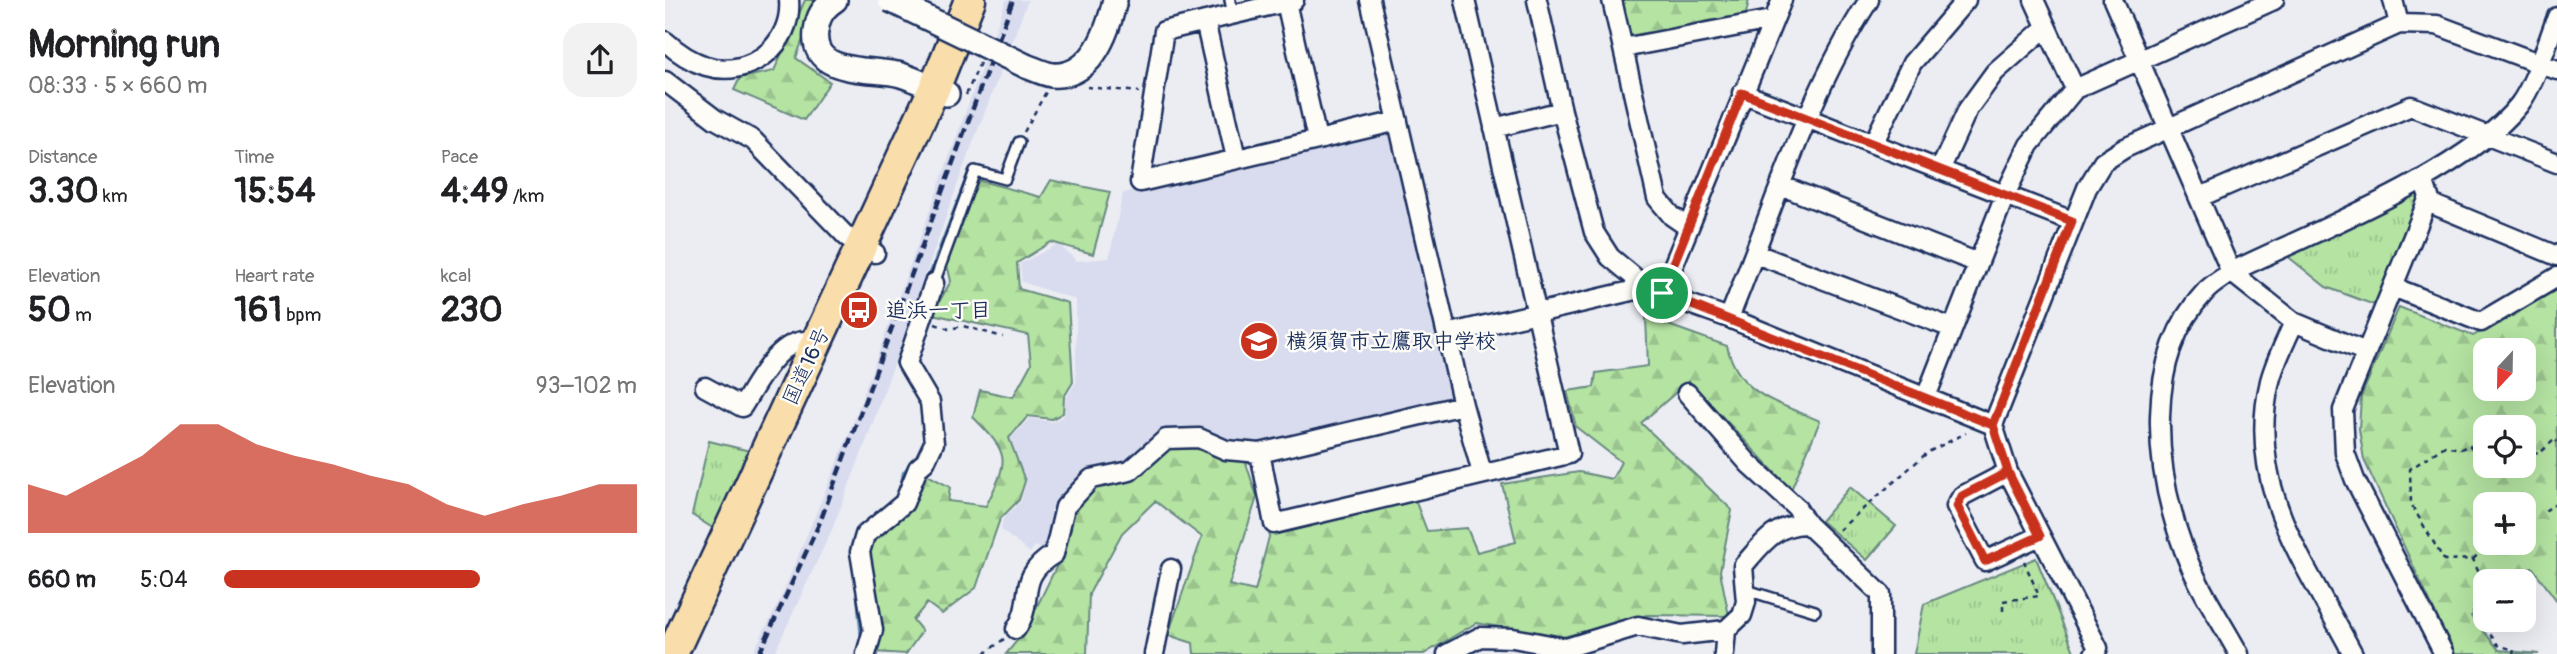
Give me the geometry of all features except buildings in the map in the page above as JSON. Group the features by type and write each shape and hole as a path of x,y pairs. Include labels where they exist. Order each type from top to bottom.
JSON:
{"highway":[{"name":"国道16号","path":"949,93 970,0"},
{"name":"国道16号","path":"672,654 816,343 868,250 949,93 975,34 985,0"},
{"name":"国道16号","path":"690,654 868,250"}],"street":[{"path":"665,41 690,60 708,67 727,69 747,65 775,48 789,19 789,0"},
{"path":"835,0 819,16 815,38 826,58 848,69 894,73 949,93"},
{"path":"890,0 1026,66 1051,75 1064,74 1084,65 1100,46 1115,0"},
{"path":"1370,0 1463,405 1482,473"},
{"path":"1259,453 1274,524 1569,454 1465,0"},
{"path":"1537,0 1562,111 1594,232 1609,257 1633,276 1639,289"},
{"path":"1612,0 1657,198 1672,216 1688,227"},
{"path":"1662,293 1771,20 1782,0"},
{"path":"1729,318 1807,119 1841,44 1869,0"},
{"path":"1873,144 1912,63 1966,0"},
{"path":"2034,0 2075,89"},
{"path":"2113,0 2231,272 2294,322 2366,352"},
{"path":"1926,397 2005,195 2029,145 2075,89 2274,0"},
{"path":"2393,0 2399,24"},
{"path":"1317,139 1290,1 1232,7 1205,21 1164,31 1140,182 1398,121"},
{"path":"2239,654 2185,553 2167,494 2161,439 2167,363 2187,316 2206,291 2231,272 2423,178 2488,135 2520,104 2557,17"},
{"path":"1623,48 1771,20"},
{"path":"1205,21 1236,158"},
{"path":"2094,654 2098,648 2008,472 1993,425 2072,221 2103,162 2169,125 2399,24 2437,25 2557,70"},
{"path":"1940,170 1968,109 1988,81 2046,27"},
{"path":"665,81 715,119 753,140 847,237 868,250"},
{"path":"1742,93 2072,221"},
{"path":"2200,197 2411,106 2557,163"},
{"path":"1494,128 1562,111"},
{"path":"2423,178 2429,197 2343,410 2345,453 2355,480 2444,654"},
{"path":"1782,186 1978,263"},
{"path":"2427,202 2557,256"},
{"path":"1756,254 1952,328"},
{"path":"2393,287 2481,322 2557,277"},
{"path":"866,654 873,630 860,552 862,544 865,535 904,503 918,468 925,462 934,443 930,402 907,363 935,283"},
{"path":"1447,334 1639,289 1662,293 1729,318 1993,425"},
{"path":"2294,322 2271,378 2264,412 2262,442 2268,481 2279,513 2353,654"},
{"path":"705,387 742,407 774,356 793,345 810,341 816,343"},
{"path":"1687,393 1749,464 1881,594 1881,654"},
{"path":"1016,629 1023,612 1029,578 1040,562 1054,554 1065,507 1091,479 1130,471 1166,439 1199,438 1226,450 1259,453 1463,405"},
{"path":"2008,472 1962,496 1957,506 1985,561 2040,536"},
{"path":"1447,654 1480,637 1513,638 1582,650 1637,626 1682,635 1726,630 1742,615 1745,602 1743,566 1772,532 1793,524 1807,524"},
{"path":"1154,654 1171,569"},
{"path":"1724,654 1726,630"},
{"path":"1480,637 1490,654"}],"lane":[{"path":"935,283 975,171 1006,179 1019,142"},
{"path":"1743,589 1815,611"}],"path":[{"path":"949,93 983,56"},
{"path":"1079,86 1153,93"},
{"path":"1019,142 1048,88"},
{"path":"922,320 949,329 963,326 1003,337"},
{"path":"1835,533 1928,452 1957,435 1993,425"},
{"path":"2536,452 2540,453 2555,439 2557,442"},
{"path":"2473,449 2469,444 2461,449 2445,446 2410,468 2411,504 2444,560 2473,559 2478,555"},
{"path":"2545,510 2557,502"},
{"path":"2003,611 2003,601 2039,596 2019,547"},
{"path":"2473,559 2477,569"},
{"path":"984,654 1016,629"},
{"path":"2489,632 2498,645 2514,650 2513,654"}],"shaded area":[{"path":"1006,0 1028,0 967,158 833,527 774,654 752,654 778,604 849,434"},
{"name":"横須賀市立鷹取中学校","path":"1384,133 1395,140 1454,390 1447,402 1255,447 1050,553 1035,546 1030,553 1001,530 1003,519 1021,501 1026,482 1010,439 1030,418 1052,422 1064,416 1066,398 1076,382 1076,300 1022,282 1020,264 1058,244 1077,261 1109,258 1123,193"}],"green space":[{"path":"805,0 817,0 796,58 830,82 804,120 734,90 740,78 774,71"},
{"path":"1617,0 1749,0 1746,14 1629,38"},
{"path":"973,179 1041,197 1051,180 1110,192 1093,254 1051,242 1017,263 1019,289 1068,303 1073,382 1064,397 1063,413 1052,419 1028,416 1009,438 1025,481 1019,500 1000,519 976,588 942,614 927,603 913,620 922,631 906,654 874,652 882,630 863,551 922,472 950,487 948,501 986,506 999,478 1002,458 994,440 973,417 980,390 1013,397 1031,364 1028,335 932,314 951,281 945,256"},
{"path":"2410,192 2418,193 2421,200 2377,306 2326,287 2286,255"},
{"path":"2557,289 2557,601 2532,567 2473,569 2473,632 2484,632 2499,650 2539,654 2454,654 2364,460 2359,429 2361,397 2399,307 2473,336"},
{"path":"1646,317 1727,346 1733,363 1751,387 1775,402 1820,421 1791,490 1689,381 1641,423 1732,510 1720,571 1729,616 1647,615 1563,637 1476,623 1424,654 1194,654 1193,643 1168,635 1202,537 1155,501 1122,533 1089,594 1087,654 1006,654 1025,631 1061,557 1070,511 1092,486 1168,446 1197,446 1245,460 1257,497 1229,585 1255,591 1270,533 1415,500 1427,531 1467,528 1477,552 1516,542 1502,484 1579,472 1612,479 1621,462 1576,427 1567,391 1594,387 1596,373 1648,366"},
{"path":"709,441 754,452 716,530 692,515"},
{"path":"1850,487 1896,526 1867,560 1821,521"},
{"path":"2036,558 2075,654 1914,654 1924,604"}],"waterway":[{"path":"928,281 970,170"},
{"path":"901,368 897,363 905,341"},
{"path":"901,489 904,473 921,452"},
{"path":"857,584 862,638 857,654"}],"railway":[{"path":"759,654 820,522 1013,0"}],"place":[{"name":"追浜一丁目","path":"859,310"},
{"name":"横須賀市立鷹取中学校","path":"1259,341"}],"route":[{"path":"1662,293 1742,93 2072,221 1993,425 2008,472 2040,536 1985,561 1957,506 1962,496 2008,472 1993,425 1662,293"}]}
